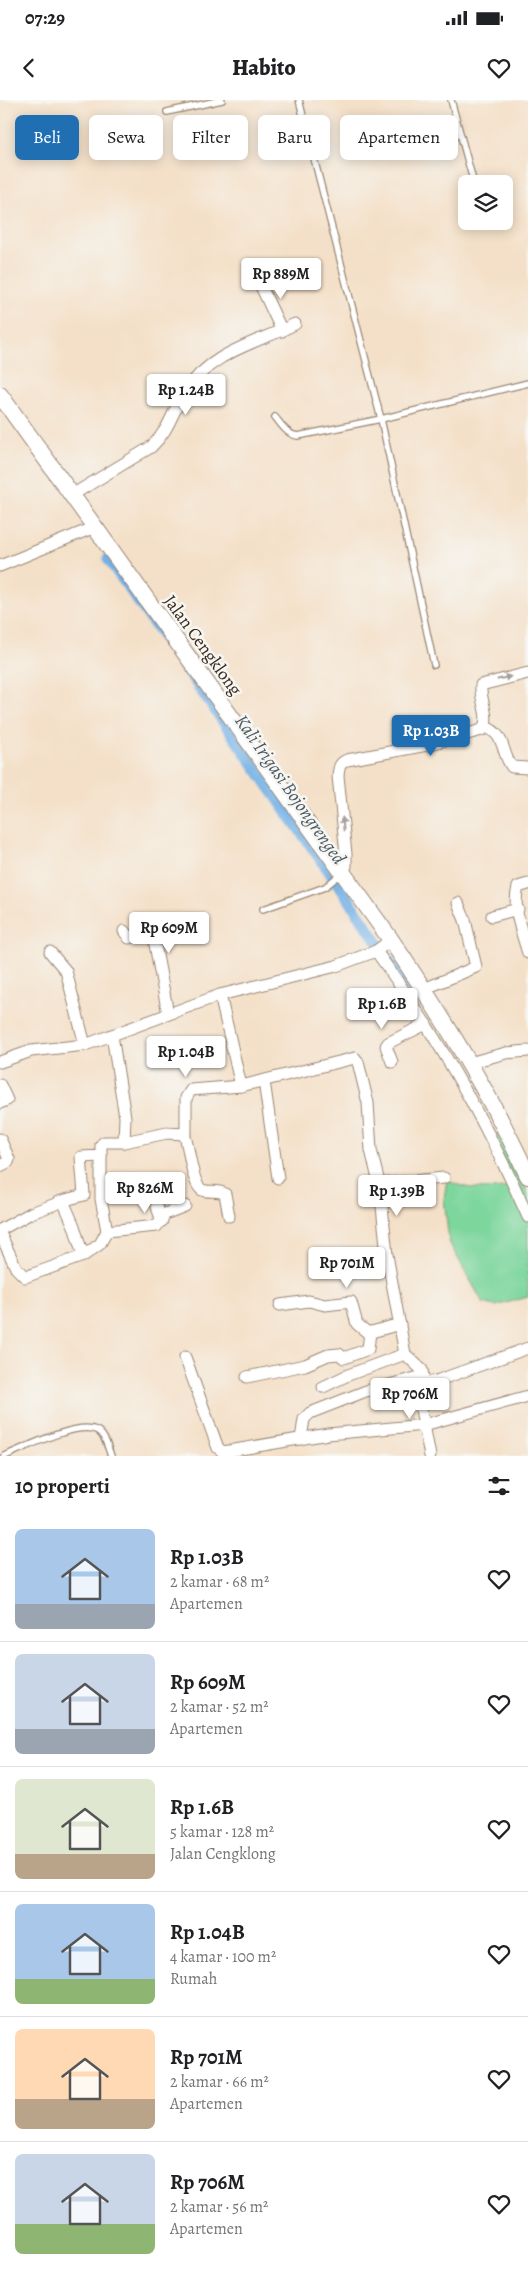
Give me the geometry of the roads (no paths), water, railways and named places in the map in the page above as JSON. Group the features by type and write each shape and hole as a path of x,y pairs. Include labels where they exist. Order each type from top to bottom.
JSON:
{"main road":[{"name":"Jalan Cengklong","path":"0,395 72,495 92,528 341,874 383,945 424,989 469,1063 471,1085 497,1132 528,1176"}],"street":[{"path":"258,280 282,330"},
{"path":"72,495 155,443 167,430 175,408 185,391 212,363 230,351 295,324"},
{"path":"0,566 92,528"},
{"path":"341,874 346,866 346,854 338,767 348,760 468,735 482,730 485,727 486,720 480,686 528,673"},
{"path":"485,727 490,728 503,741 512,767 528,768"},
{"path":"528,884 518,887 516,896 518,920 528,953"},
{"path":"424,989 476,967 465,920 458,903"},
{"path":"492,916 518,909"},
{"path":"124,931 128,937 143,932 151,935 154,939 168,1014"},
{"path":"0,1062 31,1052 85,1045 220,995 336,966 383,945 424,1021 471,1085"},
{"path":"50,952 66,971 85,1045"},
{"path":"220,995 241,1086"},
{"path":"392,1062 386,1046 388,1043 438,1012"},
{"path":"112,1035 125,1117 124,1142"},
{"path":"469,1063 506,1053 528,1051"},
{"path":"229,1216 225,1194 203,1190 199,1186 184,1134 186,1131 186,1098 191,1090 241,1086 354,1058 358,1062 368,1103 372,1150 405,1354 422,1370 423,1380 420,1404 430,1456"},
{"path":"264,1080 278,1178"},
{"path":"0,1085 7,1100 0,1103"},
{"path":"497,1132 528,1217"},
{"path":"100,1156 81,1157 84,1195 58,1202 31,1213 0,1232 16,1268 25,1277 83,1256 100,1244 107,1231 101,1198 100,1156 101,1145 104,1142 124,1142 167,1133 184,1134"},
{"path":"0,1139 9,1159 8,1162 0,1166"},
{"path":"379,1184 444,1178"},
{"path":"162,1221 155,1197 158,1191 169,1186"},
{"path":"58,1202 64,1203 74,1226 83,1256"},
{"path":"107,1231 157,1226 165,1214 186,1206"},
{"path":"280,1305 309,1300 325,1305 351,1302 356,1324 361,1329 370,1332 400,1324"},
{"path":"247,1377 305,1365 328,1354 339,1354 344,1358 352,1356 368,1349 370,1332"},
{"path":"301,1439 304,1419 310,1413 366,1391 423,1380 439,1380 528,1348"},
{"path":"323,1387 348,1375 405,1354"},
{"path":"185,1357 220,1451 225,1452 328,1434 424,1425 528,1396"}],"lane":[{"path":"167,112 200,102 222,100"},
{"path":"299,100 381,419 434,665"},
{"path":"451,100 472,175"},
{"path":"275,417 288,432 293,436 298,436 381,419 528,383"},
{"path":"263,909 329,885 341,874"},
{"path":"5,1456 73,1429 90,1428 97,1430 102,1435 111,1456"}],"waterway":[{"name":"Kali Irigasi Bojongrenged","path":"108,559 352,904 407,987"}]}
